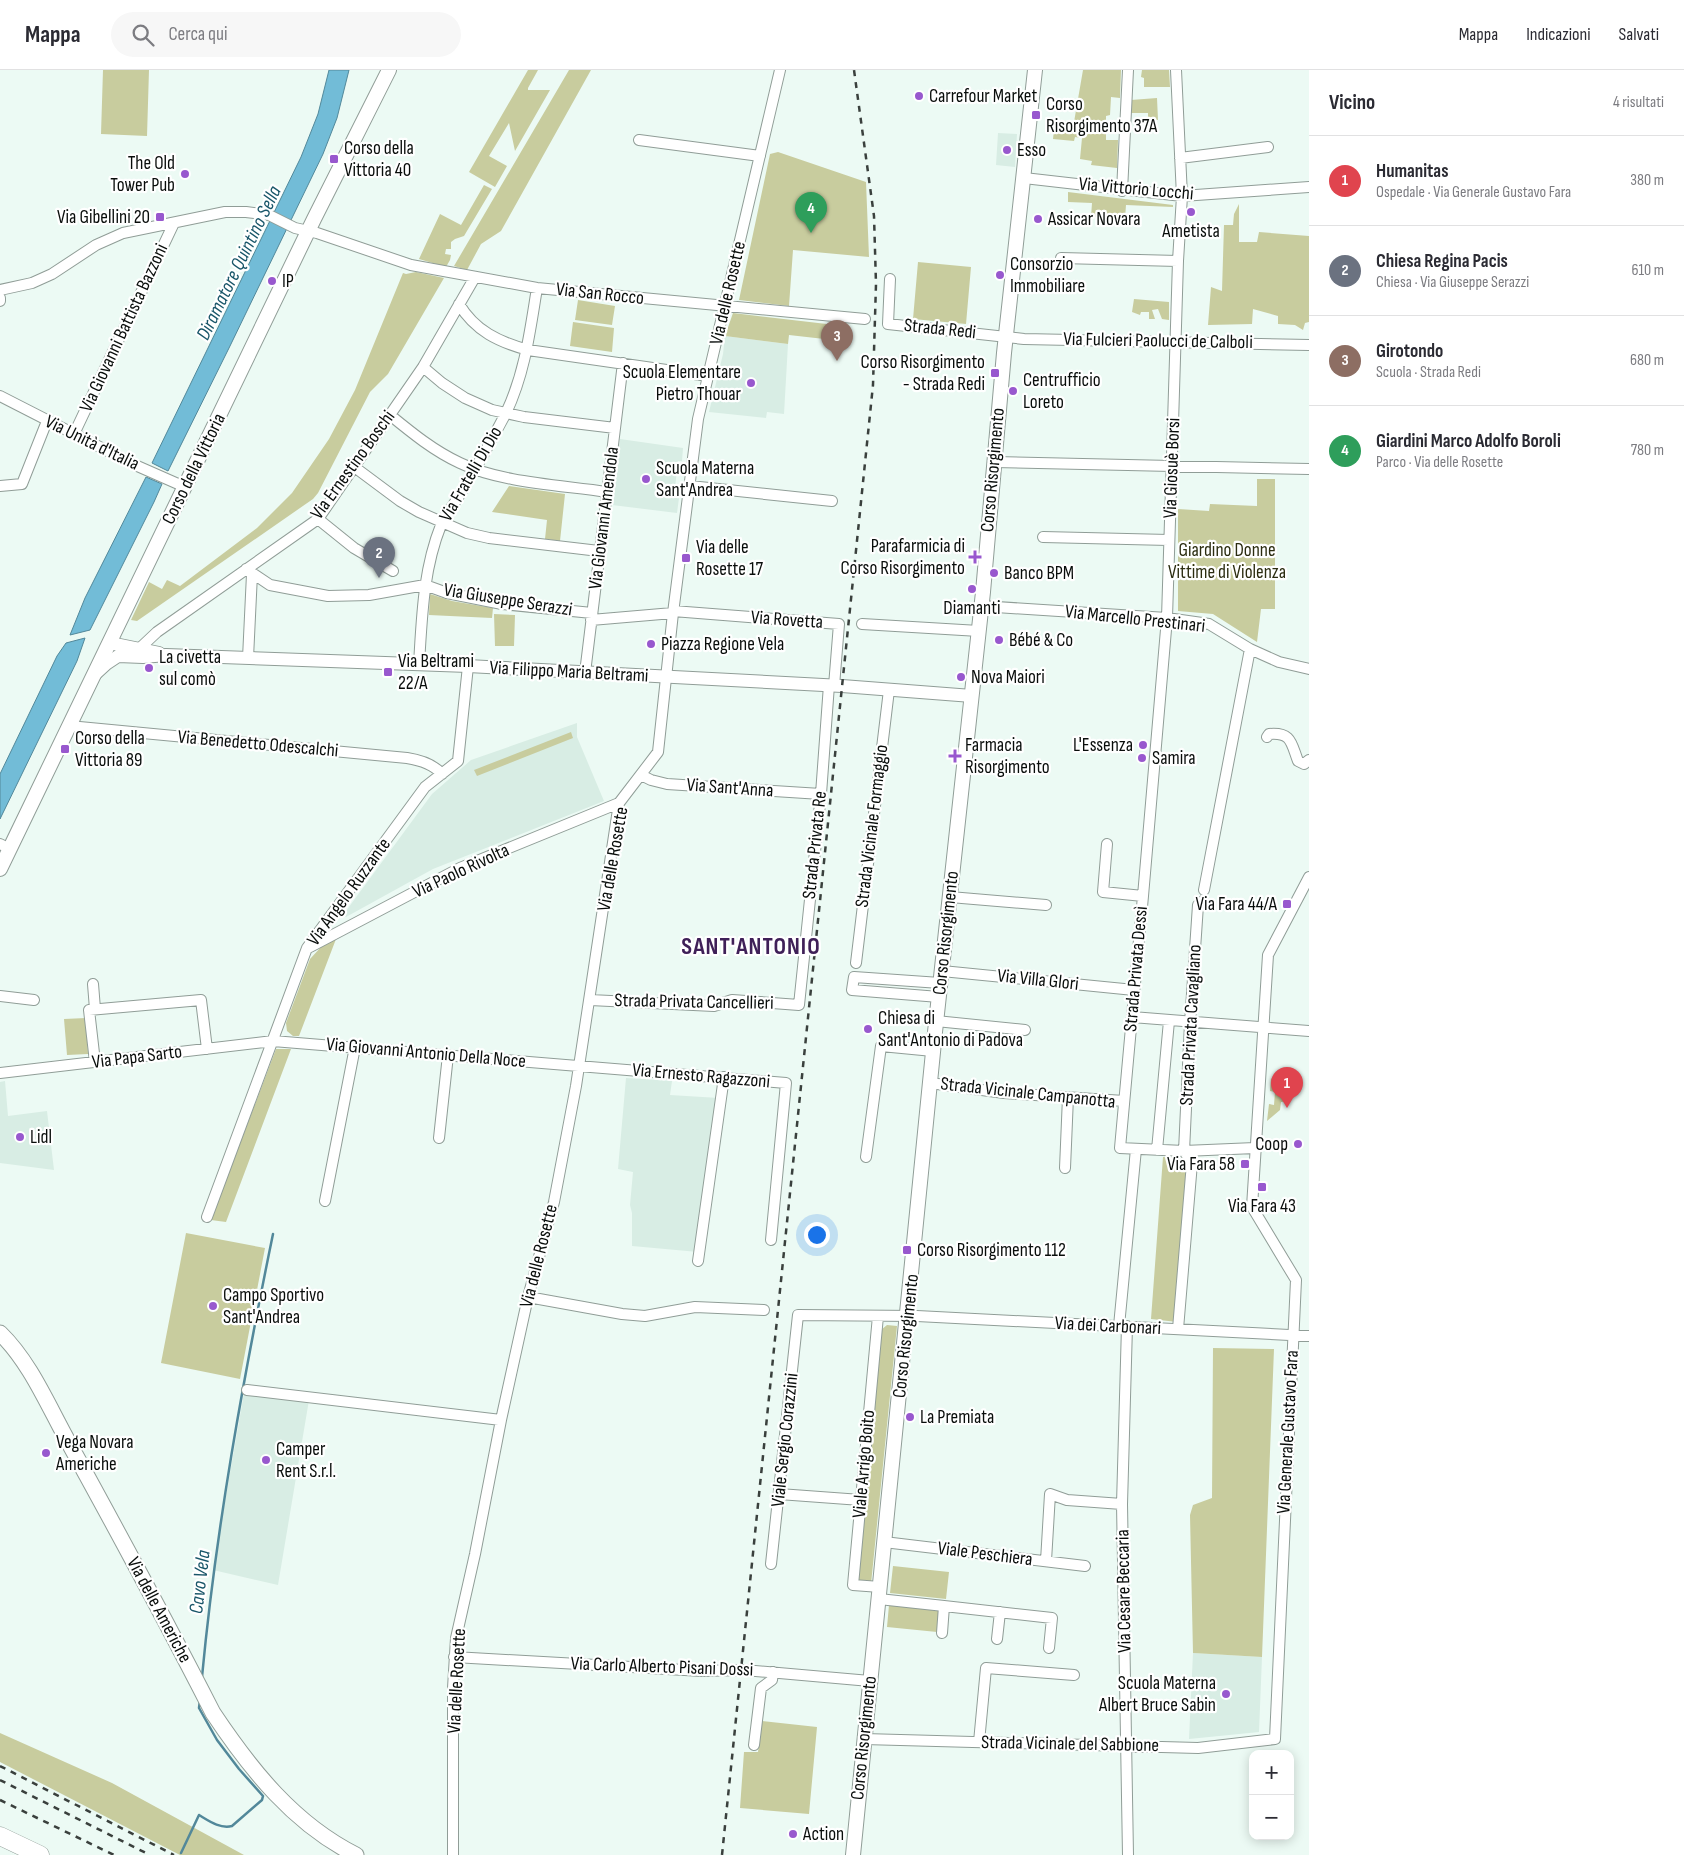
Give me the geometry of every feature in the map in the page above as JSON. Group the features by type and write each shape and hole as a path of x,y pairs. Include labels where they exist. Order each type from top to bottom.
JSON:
{"highway":[{"path":"0,1836 40,1855"}],"main road":[{"name":"Corso della Vittoria","path":"0,869 5,846 70,726 94,675 112,650 185,487 389,70"},
{"name":"Corso Risorgimento","path":"852,1855 1035,70"},
{"name":"Via delle Americhe","path":"0,1333 11,1343 31,1375 214,1714 241,1755 276,1795 310,1825 356,1855"}],"street":[{"name":"Via delle Rosette","path":"453,1855 454,1657 456,1638 528,1297 554,1202 580,1065 619,803 658,752 665,677 698,419 780,70"},
{"path":"1122,191 1128,70"},
{"name":"Via Giosuè Borsi","path":"1143,896 1167,618 1178,261 1182,196 1176,70"},
{"path":"639,140 760,156"},
{"path":"1180,158 1268,147"},
{"name":"Via Vittorio Locchi","path":"1024,178 1122,191 1182,196 1309,187"},
{"name":"Via San Rocco","path":"0,290 32,283 52,274 110,238 123,233 225,212 246,212 272,216 295,228 411,265 537,288 717,306 726,305"},
{"name":"Via Giovanni Battista Bazzoni","path":"74,434 174,223"},
{"path":"1062,258 1178,261"},
{"name":"Via Ernestino Boschi","path":"140,648 157,632 249,572 318,519 423,367 475,277"},
{"name":"Strada Redi","path":"890,279 888,324 1007,336"},
{"name":"Via Fratelli Di Dio","path":"419,664 425,585 430,557 442,523 506,413 528,350 537,288"},
{"path":"459,304 472,323 505,344 528,350 708,376"},
{"path":"726,305 865,319"},
{"name":"Via Fulcieri Paolucci de Calboli","path":"1007,336 1024,339 1309,345"},
{"name":"Via Giovanni Amendola","path":"585,672 623,363"},
{"path":"423,367 442,384 465,398 492,410 524,417 615,428"},
{"name":"Via Unità d'Italia","path":"0,396 47,421 185,487"},
{"path":"390,415 430,447 460,463 491,475 607,492"},
{"path":"0,486 22,484 47,421"},
{"path":"994,462 1309,469"},
{"path":"353,466 400,500 442,523 467,533 489,538 599,550"},
{"path":"690,486 832,501"},
{"path":"318,519 354,548 393,571"},
{"path":"1043,537 1169,540"},
{"path":"249,572 270,585 328,596 370,595 425,585"},
{"path":"248,658 249,572"},
{"name":"Via Giuseppe Serazzi","path":"425,585 447,593 502,604 592,617 673,612"},
{"name":"Via Marcello Prestinari","path":"981,606 1167,618 1209,624 1250,650 1279,662 1309,668"},
{"name":"Via Rovetta","path":"673,612 839,624 832,686"},
{"path":"862,624 978,631"},
{"name":"Via Filippo Maria Beltrami","path":"112,650 140,648 166,654 585,672 972,696"},
{"name":"Via Filippo Maria Beltrami","path":"112,650 143,658 166,654"},
{"path":"1204,890 1250,650"},
{"name":"Via Angelo Ruzzante","path":"207,1217 307,948 426,787 458,761 468,666"},
{"name":"Strada Privata Re","path":"799,1005 832,686"},
{"name":"Strada Vicinale Formaggio","path":"856,963 889,690"},
{"name":"Via Benedetto Odescalchi","path":"70,726 407,758 422,761 442,774"},
{"path":"1267,737 1269,734 1283,734 1288,737 1298,761 1304,764 1309,760"},
{"name":"Via Sant'Anna","path":"641,775 667,784 821,794"},
{"name":"Via Paolo Rivolta","path":"307,948 460,868 619,803"},
{"name":"Strada Privata Dessì","path":"1107,844 1103,892 1143,896 1124,1101"},
{"name":"Via Generale Gustavo Fara","path":"1275,1739 1296,1280 1252,1207 1268,955 1309,877"},
{"path":"950,897 1046,905"},
{"name":"Strada Privata Cavagliano","path":"1184,1151 1198,905 1203,901"},
{"path":"854,976 940,983 852,990 854,976"},
{"name":"Via Villa Glori","path":"940,983 1134,990"},
{"path":"93,984 95,1010"},
{"path":"0,996 34,1000"},
{"path":"95,1062 89,1010 201,1000 207,1048"},
{"name":"Strada Privata Cancellieri","path":"590,1000 714,1006 732,1000 799,1005"},
{"path":"1132,1017 1309,1031"},
{"path":"936,1021 1025,1030"},
{"path":"1157,1150 1169,1021"},
{"name":"Via Giovanni Antonio Della Noce","path":"274,1041 580,1065"},
{"name":"Via Papa Sarto","path":"0,1073 274,1041"},
{"path":"866,1157 881,1046 933,1051"},
{"path":"325,1201 355,1047"},
{"path":"439,1138 448,1055"},
{"name":"Via Ernesto Ragazzoni","path":"580,1065 786,1083 771,1240"},
{"path":"698,1261 724,1078"},
{"name":"Strada Vicinale Campanotta","path":"930,1083 1004,1093 1124,1101 1120,1148 1184,1151 1255,1148"},
{"path":"1065,1168 1068,1097"},
{"name":"Via Cesare Beccaria","path":"1128,1855 1122,1504 1123,1326 1136,1148"},
{"path":"1178,1329 1192,1163 1184,1151"},
{"path":"528,1297 622,1314 645,1316 695,1307 764,1310"},
{"name":"Via dei Carbonari","path":"798,1315 908,1316 1309,1336"},
{"name":"Viale Sergio Corazzini","path":"771,1564 798,1315"},
{"name":"Viale Arrigo Boito","path":"878,1316 853,1585 879,1593"},
{"path":"247,1390 501,1420"},
{"path":"779,1494 861,1500"},
{"path":"1046,1561 1050,1494 1066,1500 1122,1504"},
{"name":"Viale Peschiera","path":"884,1542 1084,1566"},
{"path":"879,1593 944,1606 1052,1618 1049,1648"},
{"path":"942,1633 944,1606"},
{"path":"997,1640 1000,1612"},
{"name":"Via Carlo Alberto Pisani Dossi","path":"454,1657 702,1671 729,1669 870,1681"},
{"path":"979,1742 986,1668 1074,1675"},
{"path":"754,1745 761,1688 772,1680 773,1672"},
{"name":"Strada Vicinale del Sabbione","path":"864,1739 1198,1748 1275,1739"}],"shaded area":[{"name":"Esso","path":"998,133 1017,134 1015,167 996,165"},
{"name":"Scuola Elementare Pietro Thouar","path":"725,336 788,344 784,414 767,412 766,418 709,412 723,354"},
{"name":"Scuola Materna Sant'Andrea","path":"620,439 683,448 682,461 678,461 674,497 679,498 677,513 612,505"},
{"path":"577,723 577,737 604,801 433,869 346,917 343,915 432,794 471,760"},
{"path":"626,1078 672,1081 670,1095 719,1098 698,1252 632,1246 632,1213 630,1205 633,1172 618,1169"},
{"path":"5,1081 8,1116 47,1111 54,1170 0,1163 0,1082"},
{"name":"Camper Rent S.r.l.","path":"244,1393 309,1400 278,1585 213,1570"},
{"name":"Scuola Materna Albert Bruce Sabin","path":"1193,1653 1262,1657 1259,1732 1189,1739"}],"green space":[{"path":"103,70 149,70 147,136 101,134"},
{"path":"528,70 538,70 528,90 550,90 515,151 509,123 489,156 507,166 495,187 469,172"},
{"path":"569,70 591,70 501,231 481,244 467,270 454,266"},
{"path":"1083,70 1121,70 1120,98 1111,97 1110,115 1106,116 1106,140 1118,140 1117,168 1091,165 1092,161 1080,159 1082,138 1075,137 1074,141 1053,139 1055,120 1074,122"},
{"path":"1142,70 1169,70 1170,87 1144,87 1144,78 1141,77"},
{"path":"1157,98 1158,120 1148,119 1148,113 1131,113 1131,100"},
{"path":"778,152 866,182 869,257 793,250 789,306 739,300 770,154"},
{"path":"484,185 492,189 464,236 451,242 451,249 446,249 445,254 451,255 446,267 419,259 440,214 461,225"},
{"path":"1068,192 1173,205 1173,207 1126,205 1125,218 1091,217 1092,203 1068,202"},
{"path":"1239,204 1239,242 1257,242 1259,232 1309,236 1309,322 1305,323 1303,330 1295,325 1278,324 1278,316 1253,309 1252,324 1208,325 1211,287 1222,291 1224,225 1233,225 1234,214"},
{"path":"918,262 971,267 966,324 913,319"},
{"path":"416,272 444,278 388,374 370,392 318,493 313,499 137,621 131,620 149,582 162,589 167,580 180,586 257,528 292,493 329,439 355,390 403,273"},
{"path":"1134,299 1169,302 1169,320 1162,319 1158,309 1152,310 1155,319 1149,319 1149,312 1141,312 1140,315 1132,312"},
{"path":"578,300 615,306 612,325 575,320"},
{"path":"733,313 844,326 842,341 789,335 788,344 725,336"},
{"path":"573,322 614,328 612,352 570,346"},
{"name":"Giardino Donne Vittime di Violenza","path":"1257,479 1275,479 1275,609 1261,609 1257,642 1213,614 1178,611 1178,509 1209,511 1210,504 1257,506"},
{"path":"509,486 565,494 560,541 545,539 547,520 492,512"},
{"path":"430,594 452,601 493,608 492,618 429,615"},
{"path":"494,614 515,615 514,646 495,646"},
{"path":"571,732 573,738 477,776 474,770"},
{"path":"336,939 299,1036 293,1036 287,1031 286,1023 310,959 322,946"},
{"path":"86,1018 88,1054 67,1055 64,1019"},
{"path":"276,1049 291,1049 226,1222 211,1220"},
{"path":"1271,1078 1291,1101 1281,1102 1280,1110 1267,1121 1269,1104 1274,1105 1275,1092 1270,1091"},
{"path":"1163,1157 1186,1159 1188,1165 1177,1322 1151,1319"},
{"name":"Campo Sportivo Sant'Andrea","path":"186,1233 265,1248 240,1379 161,1363"},
{"path":"887,1325 897,1326 871,1584 855,1580 881,1330"},
{"path":"1213,1348 1274,1349 1262,1657 1193,1653 1190,1515 1193,1505 1212,1498"},
{"path":"893,1566 949,1572 946,1599 890,1593"},
{"path":"889,1605 939,1610 937,1632 887,1627"},
{"path":"762,1721 817,1727 809,1814 740,1808 744,1752 758,1752"},
{"path":"0,1733 112,1783 244,1855 180,1855 0,1762"}],"water":[{"path":"329,70 349,70 337,118 323,154 168,471 152,463 301,157 318,114"},
{"path":"146,477 162,484 154,502 90,630 70,635 85,598"},
{"path":"85,638 77,661 0,819 0,774 57,656 66,643"}],"waterway":[{"name":"Cavo Vela","path":"202,1677 223,1510 251,1344 273,1234"},
{"name":"Cavo Vela","path":"181,1853 199,1815 219,1825 232,1826 262,1800 263,1796 217,1740 199,1708 200,1700"}],"railway":[{"path":"722,1855 873,385 876,284 874,216 854,70"},
{"path":"0,1766 174,1855"},
{"path":"0,1780 150,1855"},
{"path":"0,1800 114,1855"}],"place":[{"name":"Carrefour Market","path":"919,96"},
{"name":"Corso Risorgimento 37A","path":"1036,115"},
{"name":"Esso","path":"1007,150"},
{"name":"Corso della Vittoria 40","path":"334,159"},
{"name":"The Old Tower Pub","path":"185,174"},
{"name":"Ametista","path":"1191,212"},
{"name":"Via Gibellini 20","path":"160,217"},
{"name":"Assicar Novara","path":"1038,219"},
{"name":"Giardini Marco Adolfo Boroli","path":"811,233"},
{"name":"Consorzio Immobiliare","path":"1000,275"},
{"name":"IP","path":"272,281"},
{"name":"Girotondo","path":"837,361"},
{"name":"Corso Risorgimento - Strada Redi","path":"995,373"},
{"name":"Scuola Elementare Pietro Thouar","path":"751,383"},
{"name":"Centrufficio Loreto","path":"1013,391"},
{"name":"Scuola Materna Sant'Andrea","path":"646,479"},
{"name":"Parafarmicia di Corso Risorgimento","path":"975,557"},
{"name":"Via delle Rosette 17","path":"686,558"},
{"name":"Banco BPM","path":"994,573"},
{"name":"Chiesa Regina Pacis","path":"379,578"},
{"name":"Diamanti","path":"972,589"},
{"name":"Bébé & Co","path":"999,640"},
{"name":"Piazza Regione Vela","path":"651,644"},
{"name":"La civetta sul comò","path":"149,668"},
{"name":"Via Beltrami 22/A","path":"388,672"},
{"name":"Nova Maiori","path":"961,677"},
{"name":"L'Essenza","path":"1143,745"},
{"name":"Corso della Vittoria 89","path":"65,749"},
{"name":"Farmacia Risorgimento","path":"955,756"},
{"name":"Samira","path":"1142,758"},
{"name":"Via Fara 44/A","path":"1287,904"},
{"name":"Chiesa di Sant'Antonio di Padova","path":"868,1029"},
{"name":"Humanitas","path":"1287,1108"},
{"name":"Lidl","path":"20,1137"},
{"name":"Coop","path":"1298,1144"},
{"name":"Via Fara 58","path":"1245,1164"},
{"name":"Via Fara 43","path":"1262,1187"},
{"name":"Corso Risorgimento 112","path":"907,1250"},
{"name":"Campo Sportivo Sant'Andrea","path":"213,1306"},
{"name":"La Premiata","path":"910,1417"},
{"name":"Vega Novara Americhe","path":"46,1453"},
{"name":"Camper Rent S.r.l.","path":"266,1460"},
{"name":"Scuola Materna Albert Bruce Sabin","path":"1226,1694"},
{"name":"Action","path":"793,1834"}],"district":[{"name":"SANT'ANTONIO","path":"751,946"}],"water label":[{"name":"Diramatore Quintino Sella","path":"239,263"}]}
